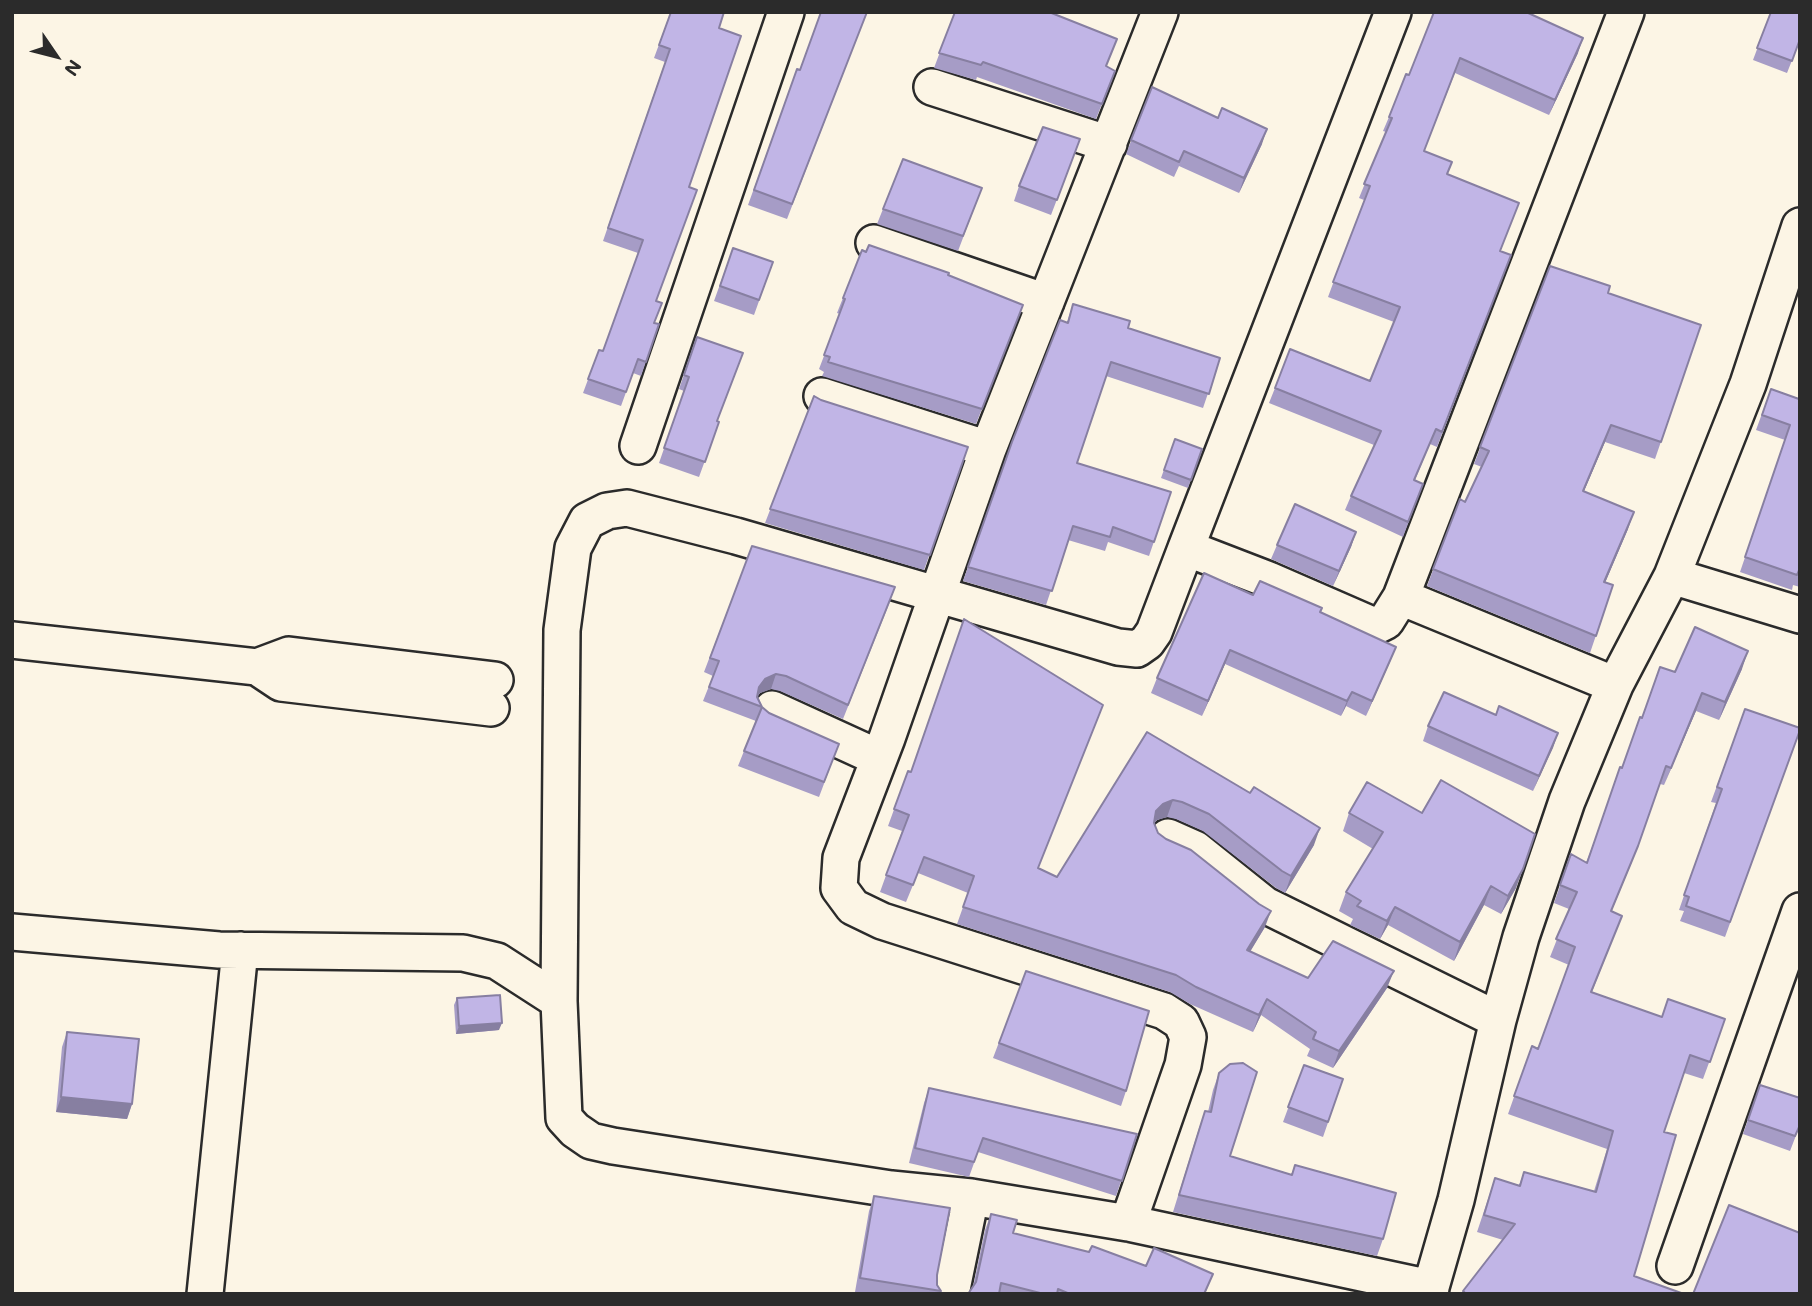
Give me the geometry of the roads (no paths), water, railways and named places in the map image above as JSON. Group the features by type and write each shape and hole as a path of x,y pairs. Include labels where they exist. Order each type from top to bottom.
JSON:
{"street":[{"path":"639,446 786,12"},
{"path":"1128,1223 1183,1065 1188,1037 1181,1022 1164,1011 882,921 853,907 839,888 841,858 988,449 1160,12"},
{"path":"1393,12 1154,632 1147,642 1137,649 1118,647 627,508 607,511 587,521 573,548 562,630 555,998 564,1118 575,1130 591,1141 613,1146 891,1189 971,1197 1128,1223 1430,1291 1456,1200 1498,1020 1521,937 1567,801 1615,685 1672,576 1748,384 1800,226"},
{"path":"1186,548 1269,580 1370,624 1378,625 1386,621 1401,597 1626,12"},
{"path":"932,87 1109,144"},
{"path":"874,243 1046,302"},
{"path":"822,396 988,449"},
{"path":"1672,576 1800,615"},
{"path":"1401,597 1615,685"},
{"path":"12,640 257,667 281,683 493,694"},
{"path":"772,709 879,758"},
{"path":"1168,837 1195,849 1265,905 1498,1020"},
{"path":"1675,1266 1800,911"},
{"path":"12,933 240,950 463,953 498,961 555,998"},
{"path":"205,1294 240,950"},
{"path":"951,1294 971,1197"}]}
